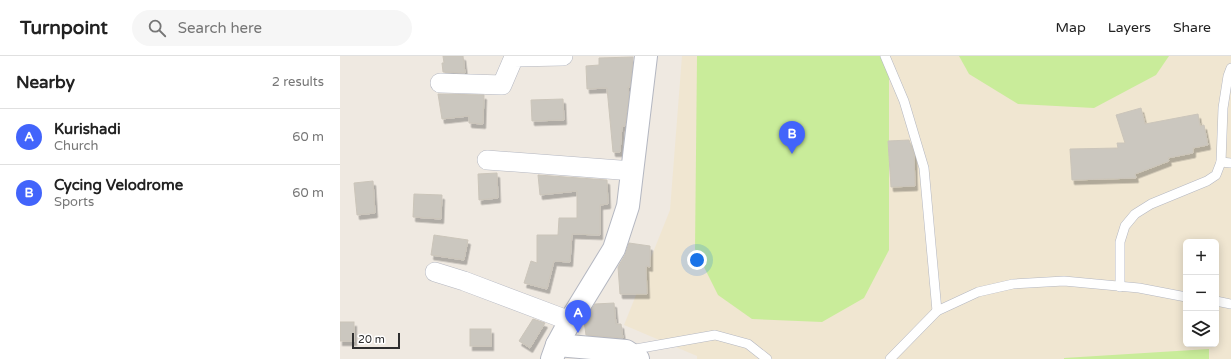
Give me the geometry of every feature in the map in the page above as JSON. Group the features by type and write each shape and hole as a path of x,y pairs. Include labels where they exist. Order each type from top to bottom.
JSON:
{"main road":[{"path":"632,355 554,352 570,320 614,249 628,206 646,56"}],"street":[{"path":"440,83 502,85 514,57 563,56"},
{"path":"487,160 633,171"},
{"path":"435,272 464,281 570,320"}],"lane":[{"path":"885,56 904,101 924,168 937,311"},
{"path":"1120,287 1120,242 1125,226 1135,214 1151,204 1207,181 1216,175 1221,162 1223,108 1228,76 1231,68"},
{"path":"1221,162 1231,163"},
{"path":"890,359 937,311 978,292 1013,284 1064,281 1139,288 1183,296"},
{"path":"1219,302 1231,304"},
{"path":"632,355 715,335 748,344 767,359"}],"shaded area":[{"path":"682,56 1231,56 1231,359 697,359 697,356 624,325 670,210"}],"green space":[{"path":"697,56 887,56 889,59 889,250 864,298 822,322 752,319 718,295 695,249"},
{"path":"959,56 1169,56 1156,75 1094,108 1018,104 969,74"},
{"path":"1209,349 1209,359 1064,359 1064,358"}],"building":[{"path":"443,56 463,56 465,73 443,72"},
{"path":"633,57 630,87 628,87 629,95 625,126 622,126 620,152 613,152 607,88 587,89 586,66 599,65 599,58"},
{"path":"438,94 484,95 483,124 469,123 469,116 442,119"},
{"path":"563,99 564,120 532,121 531,100"},
{"path":"1141,108 1145,124 1198,114 1200,126 1204,125 1208,145 1193,148 1193,153 1168,158 1169,161 1135,174 1136,178 1072,180 1070,149 1118,148 1117,143 1125,143 1116,115"},
{"path":"909,140 914,154 915,186 891,187 888,141"},
{"path":"497,173 498,198 479,200 478,174"},
{"path":"538,175 607,180 608,204 600,205 600,235 572,234 570,262 554,261 547,289 524,283 531,261 537,263 537,235 558,235 559,218 577,218 577,191 540,195"},
{"path":"373,181 375,213 357,215 354,183"},
{"path":"414,194 442,195 441,219 413,217"},
{"path":"434,235 468,240 464,260 431,255"},
{"path":"629,243 650,246 650,267 646,266 647,294 620,294 618,267 625,255"},
{"path":"614,303 616,324 621,324 623,338 586,335 584,321 595,304"},
{"path":"533,319 545,323 530,348 519,341"},
{"path":"340,322 354,322 354,341 340,341"},
{"path":"470,329 491,329 491,346 470,346"}],"place":[{"name":"Cycing Velodrome","path":"792,154"},
{"name":"Kurishadi","path":"578,333"}]}
